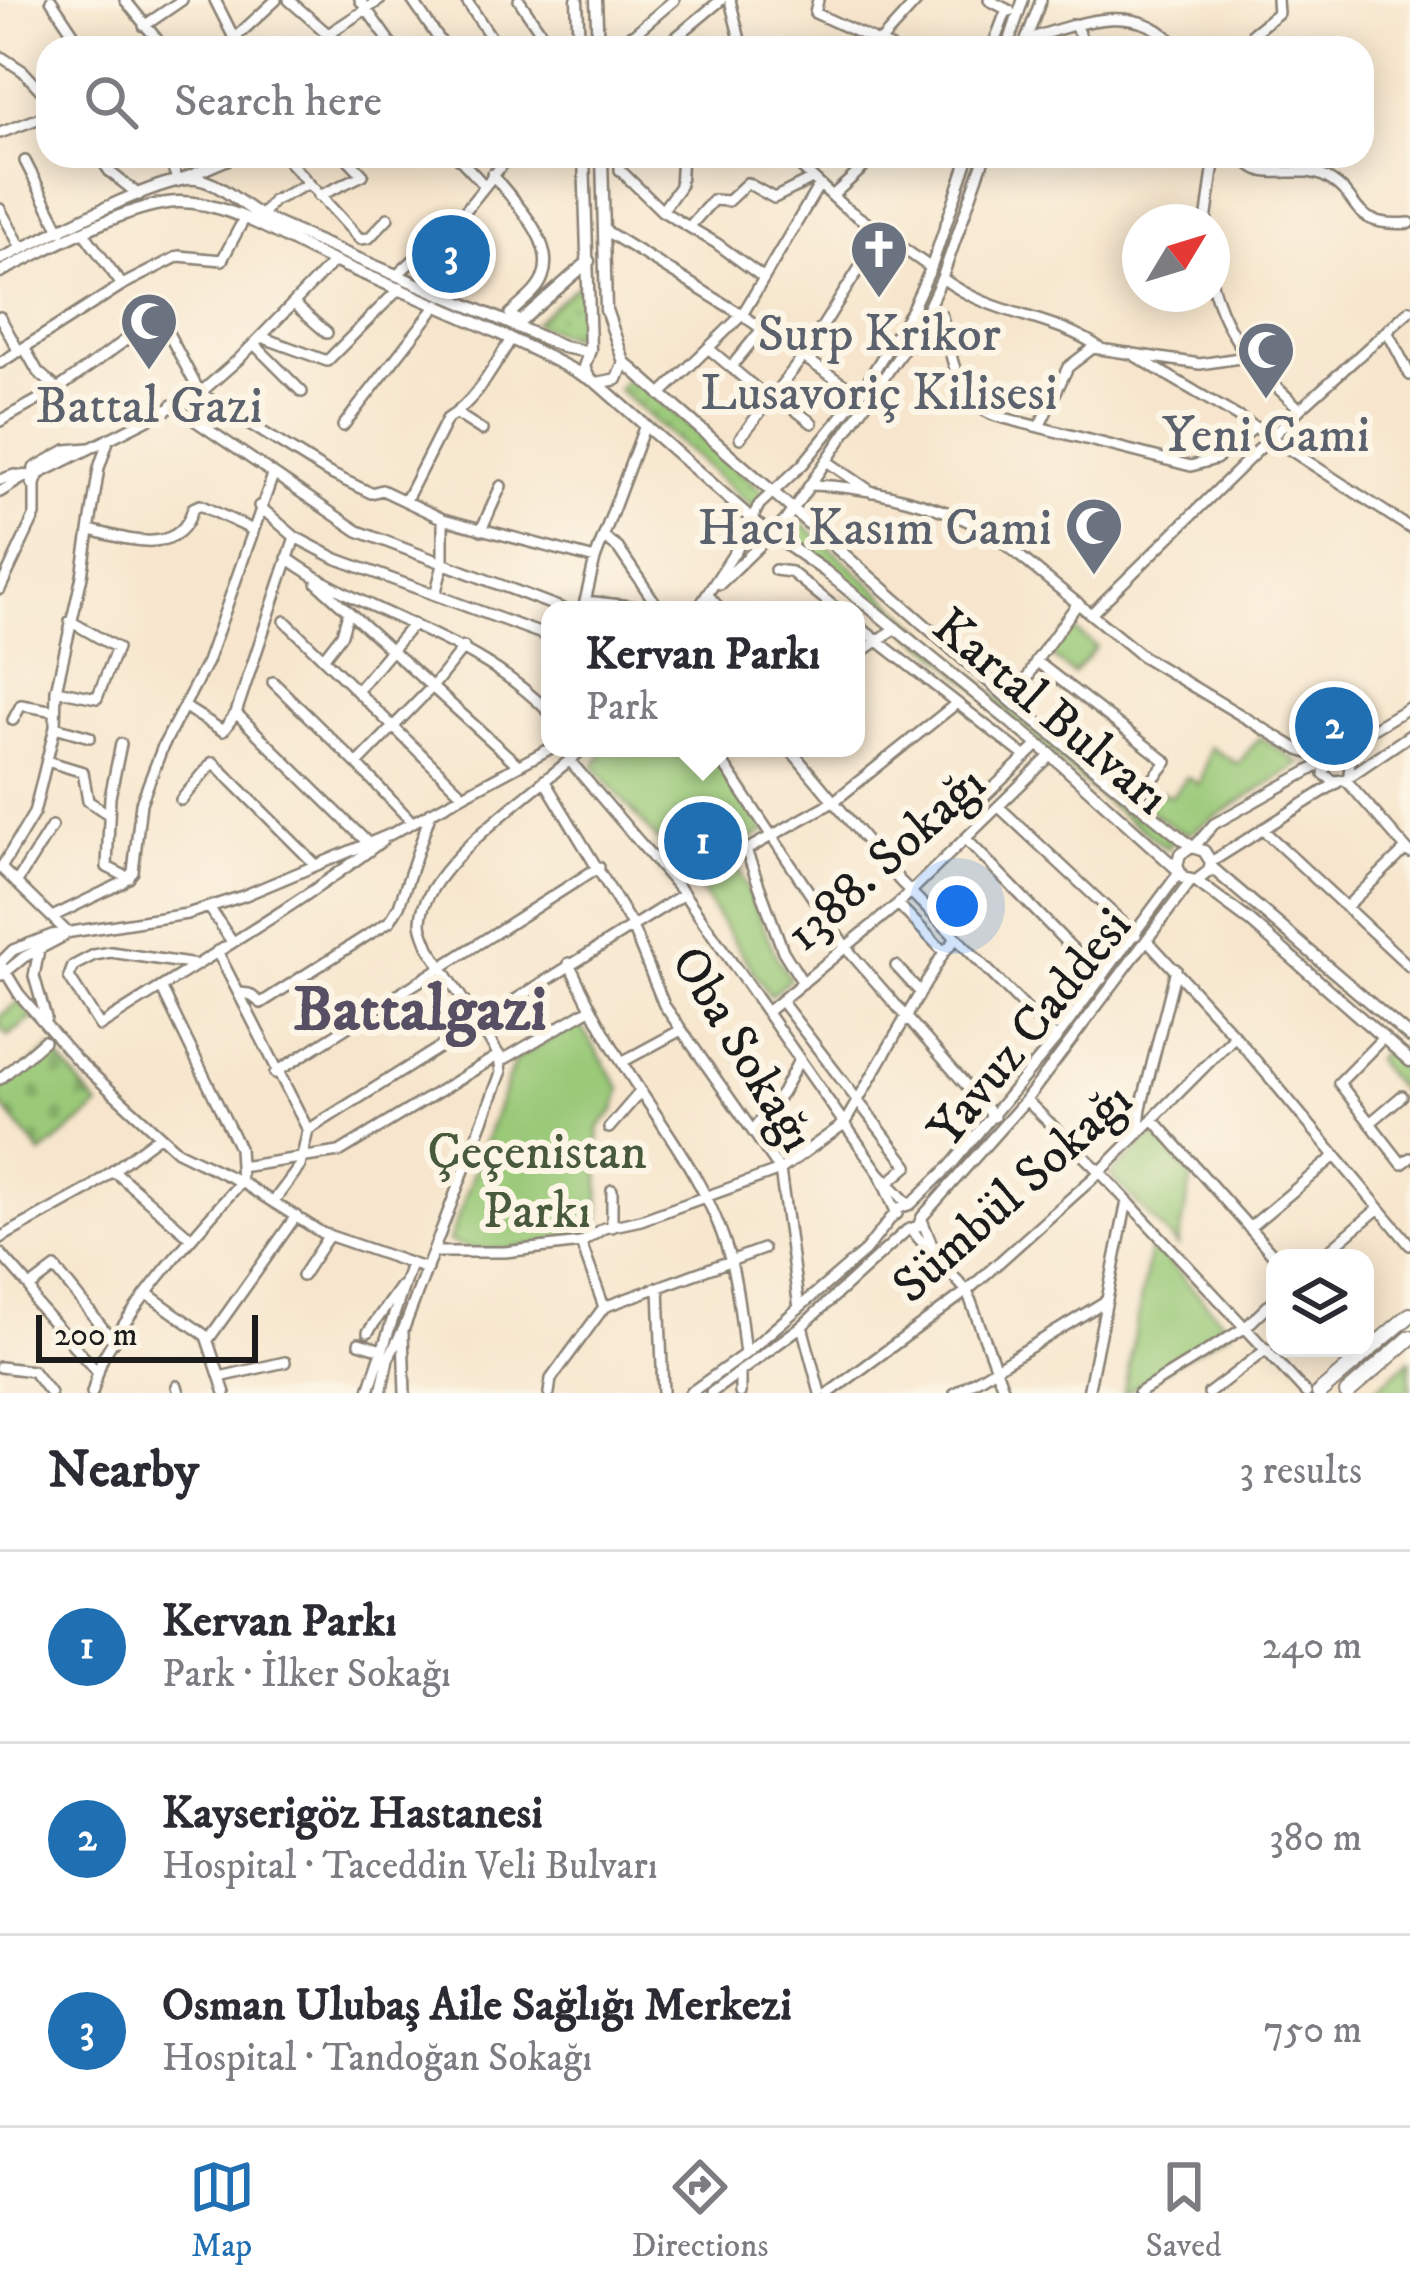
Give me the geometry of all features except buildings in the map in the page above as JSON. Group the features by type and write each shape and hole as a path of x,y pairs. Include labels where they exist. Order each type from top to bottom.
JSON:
{"highway":[{"path":"1374,1340 1410,1315"},
{"path":"1347,1393 1410,1338"},
{"path":"1319,1393 1352,1357"}],"main road":[{"path":"577,0 579,36"},
{"path":"596,0 599,36"},
{"path":"585,168 589,351 584,367 594,381 609,384 617,379 624,362 607,310 603,168"},
{"path":"0,260 140,195 196,179 214,185 261,216 399,281 515,329 563,347 589,351 604,344 617,349"},
{"path":"186,202 214,185"},
{"path":"140,195 152,206"},
{"path":"0,272 152,206 186,202 244,219 334,261 399,281 437,304 515,329"},
{"path":"515,329 589,260"},
{"name":"Kartal Bulvarı","path":"515,329 594,381 752,520 860,601"},
{"name":"Kartal Bulvarı","path":"624,362 1015,704 1193,847"},
{"name":"Kartal Bulvarı","path":"865,605 1051,755 1178,871"},
{"path":"1211,864 1207,875 1194,881 1178,871 1180,854 1193,847 1204,851 1211,864 1410,1037"},
{"name":"Kartal Bulvarı","path":"1194,881 1250,920 1410,1061"}],"street":[{"path":"73,0 55,5 75,36"},
{"path":"125,0 153,36"},
{"path":"144,26 182,0"},
{"path":"214,0 233,36"},
{"path":"239,36 277,0"},
{"path":"289,0 329,35 363,4 380,0"},
{"path":"412,0 437,36"},
{"path":"466,0 489,36"},
{"path":"519,0 544,36"},
{"path":"629,36 674,0"},
{"path":"678,36 721,0"},
{"path":"733,0 739,36"},
{"path":"818,0 815,13 864,36"},
{"path":"885,36 918,0"},
{"path":"988,0 1013,12"},
{"path":"999,36 1023,0"},
{"path":"1028,36 1040,0"},
{"path":"1253,36 1277,13 1277,0"},
{"path":"363,4 386,36"},
{"path":"1045,36 1117,9 1136,10 1161,24 1170,36"},
{"path":"1008,36 1013,12"},
{"path":"1074,24 1080,36"},
{"path":"0,56 36,85"},
{"path":"0,133 36,120"},
{"path":"25,161 61,232"},
{"path":"107,168 140,195"},
{"path":"174,168 180,180 204,168"},
{"path":"214,185 217,168"},
{"path":"294,168 360,239 369,238 388,218"},
{"path":"319,196 363,175 356,168"},
{"path":"468,168 484,185"},
{"path":"257,341 327,361 461,216 498,168"},
{"path":"620,168 662,211 764,278"},
{"path":"662,211 680,186 681,168"},
{"path":"801,168 931,268"},
{"path":"832,196 863,168"},
{"path":"704,601 759,505 803,464 859,395 912,309 965,168"},
{"path":"708,595 792,510 920,325 981,168"},
{"path":"1208,204 1213,168"},
{"path":"1255,168 1309,171 1339,188 1371,221 1410,224"},
{"path":"406,500 447,419 457,414 490,374 515,329 510,314 541,283 546,264 535,230 492,174"},
{"path":"689,227 713,200 728,201 745,184 774,198 815,182"},
{"path":"661,395 742,315 815,182"},
{"path":"261,216 289,190 308,184"},
{"path":"0,209 22,249"},
{"path":"0,363 122,285 179,256 222,260 244,219"},
{"path":"606,231 859,395"},
{"path":"84,233 122,285"},
{"path":"740,438 803,357 881,234"},
{"path":"0,492 34,479 66,450 89,448 200,393 334,261"},
{"path":"942,278 992,308 1066,329 1099,347 1199,364 1246,357"},
{"path":"293,304 327,333"},
{"path":"343,425 437,304"},
{"path":"1090,614 1300,409 1410,310"},
{"path":"1222,312 1246,357 1300,409"},
{"path":"0,421 58,389 159,316 200,393 338,478 371,493 382,490 443,519 595,559"},
{"path":"942,316 969,401 983,411 1191,466 1216,459 1255,427"},
{"path":"0,317 38,372 58,389"},
{"path":"730,367 762,329"},
{"path":"1387,331 1410,375"},
{"path":"257,341 302,392"},
{"path":"1039,427 1068,367 1082,353 1099,347"},
{"path":"708,348 812,423"},
{"path":"1130,353 1410,528"},
{"path":"172,405 358,531 541,601"},
{"path":"457,414 482,430"},
{"path":"585,601 595,559 645,425"},
{"path":"68,933 1,868 34,813 55,727 56,690 91,530 99,468 109,438"},
{"path":"827,462 872,492"},
{"path":"52,917 129,878 136,864 141,803 163,746 207,662 273,476"},
{"path":"0,480 34,479"},
{"path":"0,589 35,515 34,479"},
{"path":"811,485 872,492 975,524 1153,663 1299,750 1327,758 1348,757 1345,778"},
{"path":"481,530 501,486"},
{"path":"91,530 145,544 159,542 184,528 193,508 200,505 251,529"},
{"path":"259,506 295,537 337,559 541,634"},
{"path":"435,595 443,565 443,519"},
{"path":"185,706 223,730 236,712 295,537"},
{"path":"603,537 618,548 654,601"},
{"path":"287,558 334,590 464,646 541,704"},
{"path":"775,571 791,572 827,601"},
{"path":"314,577 321,589 518,764"},
{"path":"708,595 713,601"},
{"path":"1015,704 1036,662 1078,603"},
{"path":"325,656 342,634 348,613"},
{"path":"56,690 97,698 117,648 70,621"},
{"path":"285,621 464,795"},
{"path":"357,691 413,625"},
{"path":"865,650 896,628"},
{"path":"865,631 1025,757"},
{"path":"357,764 433,686 464,646"},
{"path":"1036,662 1167,762 1134,802"},
{"path":"273,682 412,822"},
{"path":"803,983 782,951 746,850 832,802 957,703"},
{"path":"13,720 21,706 55,711"},
{"path":"1193,847 1214,824 1410,707"},
{"path":"236,712 368,843"},
{"path":"55,727 90,737"},
{"path":"1211,864 1410,735"},
{"path":"122,744 108,814 108,869 129,878"},
{"path":"985,796 1038,745"},
{"path":"196,965 111,952 75,965 68,975 100,1026 196,965 217,951 232,942 346,868 391,834 541,752"},
{"name":"1388. Sokağı","path":"766,1012 898,904 1051,755"},
{"path":"404,1328 405,1393 393,1389 382,1393 388,1359 501,1073 500,1058 422,931 427,901 469,844 574,757"},
{"path":"719,757 847,949 994,1117"},
{"path":"796,757 910,893 1056,1039"},
{"path":"1327,758 1326,777 1345,778 1408,851 1346,907"},
{"path":"47,761 82,772 88,802 108,814"},
{"path":"570,761 684,893 879,1173 917,1207 934,1250"},
{"path":"182,800 213,762 316,865"},
{"name":"Oba Sokağı","path":"544,780 631,925 664,1005 780,1170 799,1308"},
{"path":"999,807 1136,935"},
{"path":"240,993 261,1003 390,921 430,812"},
{"path":"16,883 52,826"},
{"path":"1262,829 1410,967"},
{"path":"1,971 30,941 187,914 391,834"},
{"path":"966,839 1102,979"},
{"path":"275,1073 598,867"},
{"name":"Yavuz Caddesi","path":"896,1215 994,1117 1136,935 1178,871"},
{"name":"Yavuz Caddesi","path":"909,1230 1026,1100 1194,881"},
{"path":"308,1130 684,893"},
{"path":"898,904 944,952"},
{"path":"209,907 232,942"},
{"path":"1,971 68,933"},
{"path":"434,1252 505,1252 581,1243 612,1227 780,1170 844,1124 956,939"},
{"path":"1148,941 1410,1245"},
{"path":"39,950 34,976 47,1024"},
{"path":"217,951 308,1130 304,1155 273,1202"},
{"path":"569,963 590,1009 706,1196 731,1262 745,1354"},
{"path":"896,966 920,992"},
{"path":"1138,1134 1176,969"},
{"path":"1,971 76,1059 177,1151 241,1182 328,1235 427,1269"},
{"path":"92,1393 114,1342 191,1238 241,1182 239,1148 161,987"},
{"path":"781,1001 908,1166 888,1183"},
{"path":"240,1167 339,1152 590,1009"},
{"path":"622,1062 681,1030"},
{"name":"Sümbül Sokağı","path":"825,1393 967,1291 1100,1172 1234,1036"},
{"path":"1383,1038 1339,1083 1402,1164 1410,1158"},
{"path":"0,1079 44,1041"},
{"path":"753,1130 782,1094 800,1060"},
{"path":"609,1128 640,1092"},
{"path":"1370,1123 1402,1096"},
{"path":"1026,1100 1266,1348"},
{"path":"1153,1120 1268,1249"},
{"path":"0,1238 43,1217 159,1136"},
{"path":"866,1155 886,1138"},
{"path":"1249,1228 1335,1156"},
{"path":"114,1171 191,1238"},
{"path":"879,1173 896,1215 934,1250 967,1291 1005,1393"},
{"path":"612,1190 612,1227"},
{"path":"1088,1393 1127,1201"},
{"path":"1331,1249 1379,1208"},
{"path":"690,1393 745,1354 865,1251 896,1215"},
{"path":"208,1340 296,1216"},
{"path":"711,1393 802,1326 909,1230"},
{"path":"302,1276 328,1235"},
{"path":"581,1243 604,1307"},
{"path":"549,1393 551,1378 604,1307 763,1249"},
{"path":"0,1253 30,1287 36,1303 98,1373"},
{"path":"368,1393 411,1264"},
{"path":"30,1287 55,1268 114,1342"},
{"path":"368,1332 405,1280"},
{"path":"659,1288 663,1393"},
{"path":"148,1295 208,1340 224,1393"},
{"path":"955,1393 1104,1302"},
{"path":"1146,1391 1246,1327 1266,1308"},
{"path":"802,1326 825,1393"},
{"path":"359,1343 382,1350"},
{"path":"1209,1393 1266,1350"},
{"path":"1274,1357 1306,1393"},
{"path":"220,1377 285,1362"},
{"path":"0,1367 33,1371 50,1393"},
{"path":"740,1373 740,1393"}],"green space":[{"path":"580,283 580,336 567,337 534,323"},
{"path":"631,374 764,492 753,508 618,389"},
{"path":"799,520 1037,732 1173,840 1167,849 788,534"},
{"path":"1071,627 1096,647 1073,674 1049,654"},
{"path":"1260,737 1300,764 1190,833 1141,805 1146,799 1152,803 1163,792 1171,797 1187,777 1200,785 1210,747 1238,764"},
{"path":"600,757 719,757 765,831 731,851 790,979 770,996 697,885 594,767"},
{"path":"20,1001 33,1018 8,1036 0,1027 0,1016"},
{"name":"Çeçenistan Parkı","path":"578,1022 621,1089 615,1110 598,1128 600,1224 568,1237 503,1249 464,1247 449,1241 515,1060"},
{"path":"51,1048 99,1107 41,1154 0,1103 0,1090"},
{"path":"1383,1051 1410,1074 1410,1102 1375,1060"},
{"path":"1154,1135 1192,1178 1178,1246 1110,1175"},
{"path":"1151,1243 1231,1330 1124,1393 1124,1392"},
{"path":"1410,1360 1410,1393 1371,1393"}],"place":[{"name":"Osman Ulubaş Aile Sağlığı Merkezi","path":"451,254"},
{"name":"Surp Krikor Lusavoriç Kilisesi","path":"879,300"},
{"name":"Battal Gazi","path":"149,372"},
{"name":"Yeni Cami","path":"1266,401"},
{"name":"Hacı Kasım Cami","path":"1094,577"},
{"name":"Kayserigöz Hastanesi","path":"1334,726"},
{"name":"Kervan Parkı","path":"703,841"}],"district":[{"name":"Battalgazi","path":"420,1007"}]}
